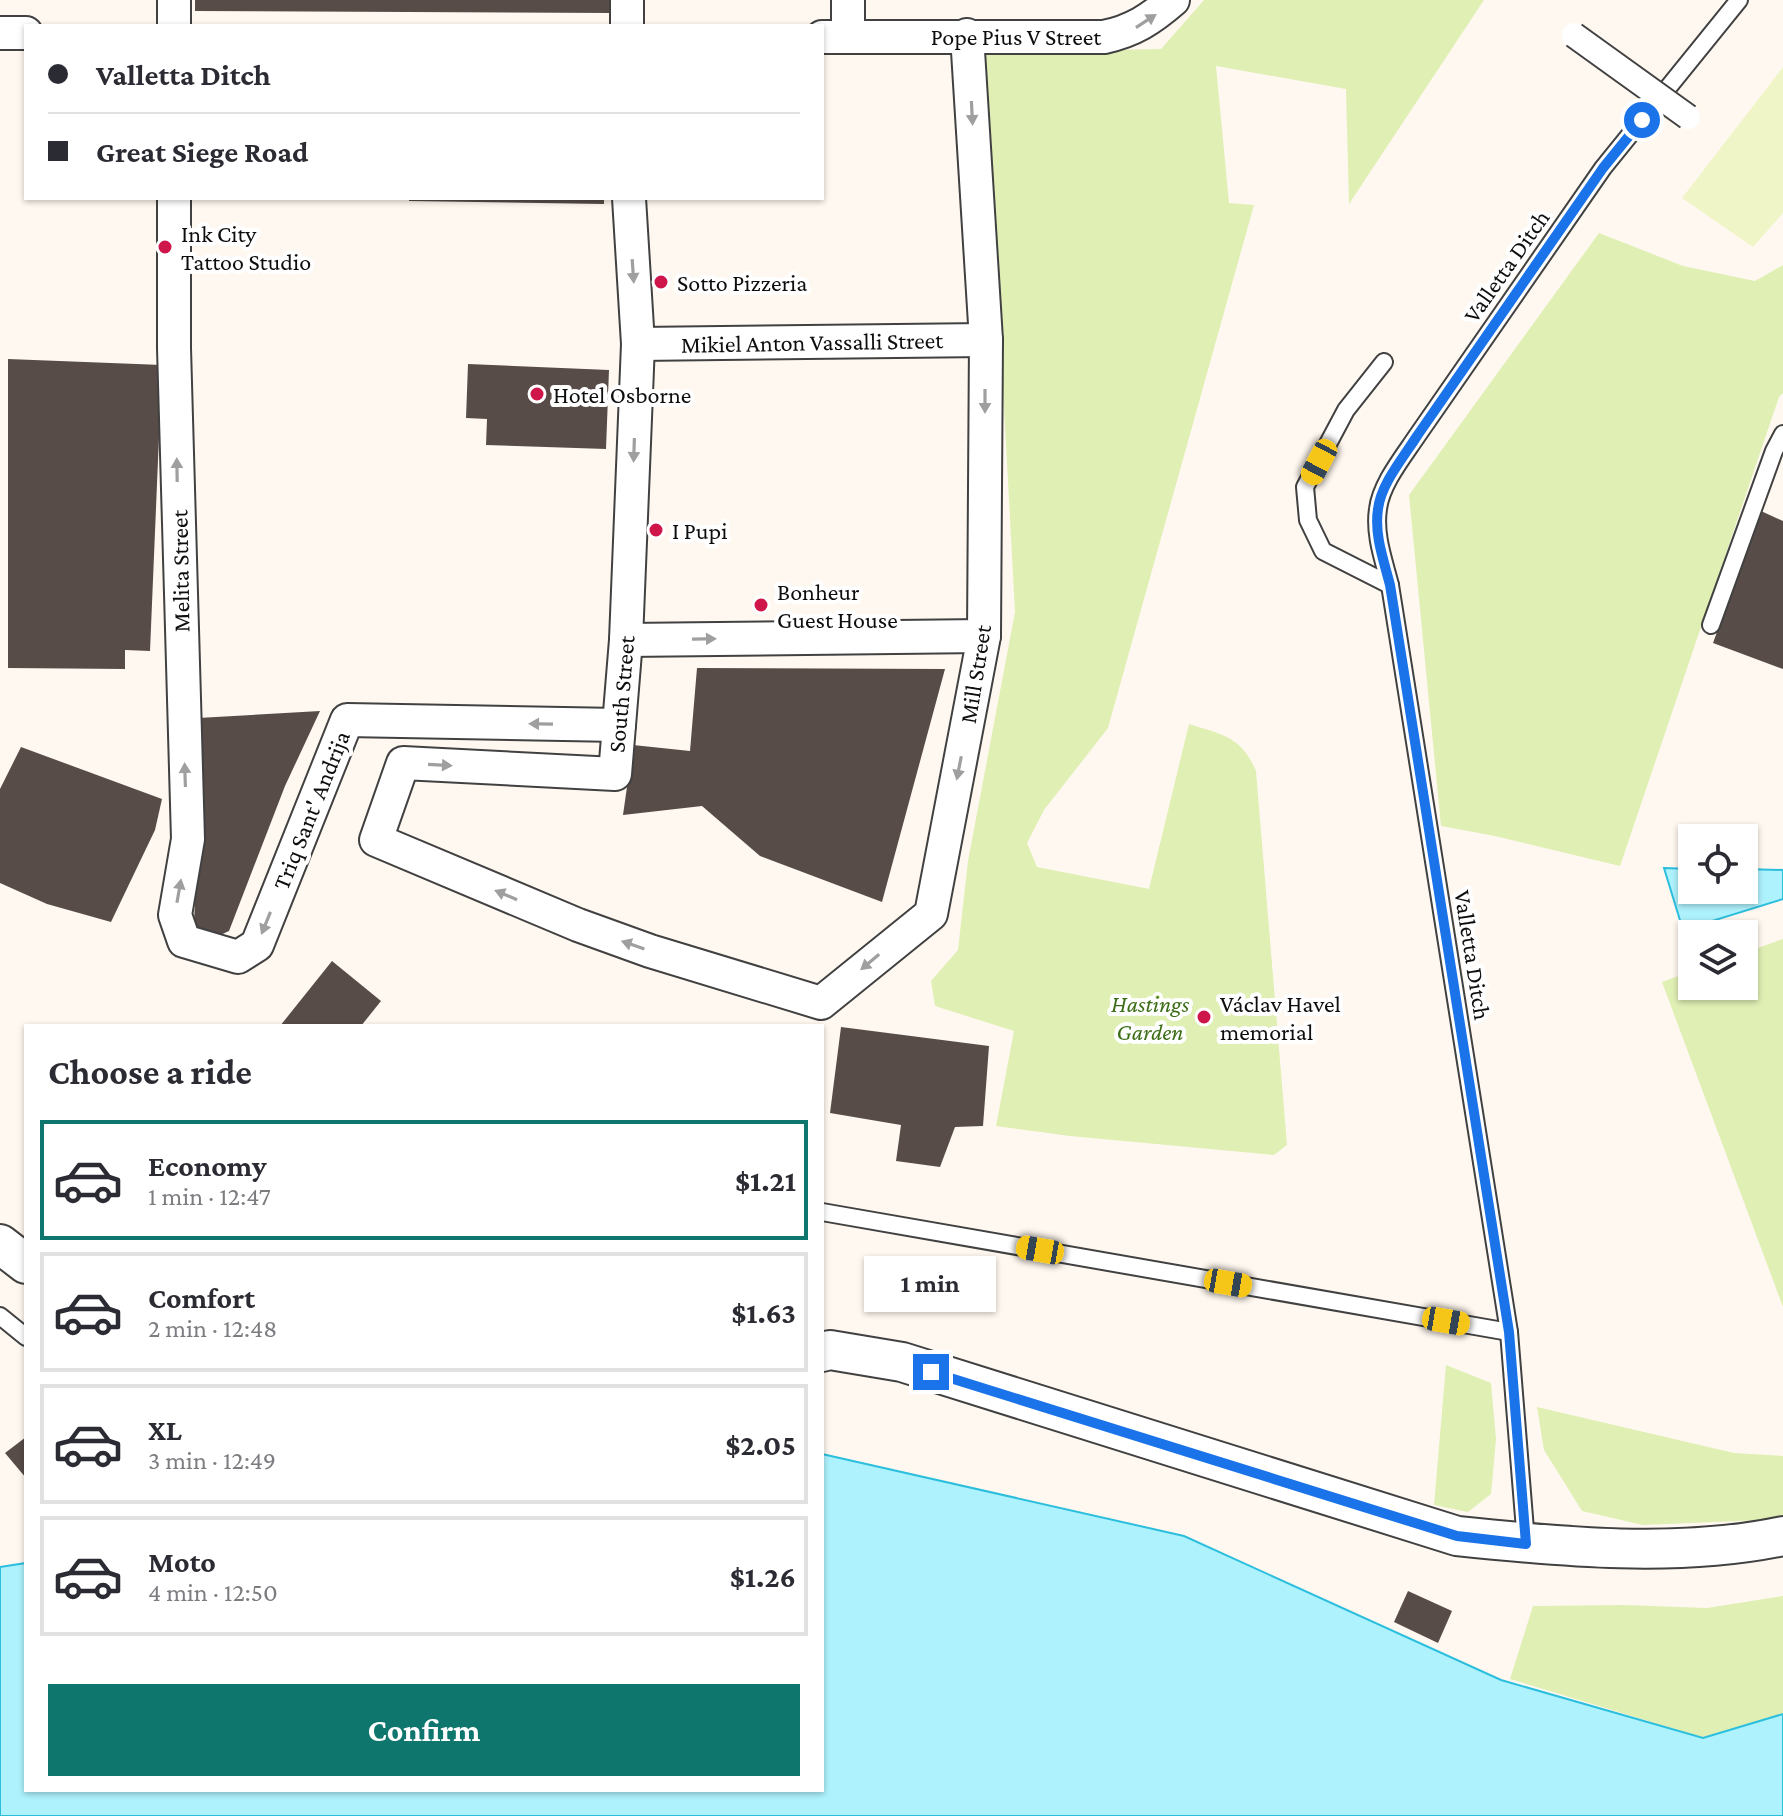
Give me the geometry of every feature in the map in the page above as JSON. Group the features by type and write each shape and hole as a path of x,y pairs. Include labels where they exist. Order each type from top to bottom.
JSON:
{"street":[{"path":"174,0 174,24"},
{"path":"627,0 627,24"},
{"path":"835,37 848,0"},
{"name":"Pope Pius V Street","path":"835,37 1104,37 1145,24 1173,0"},
{"path":"0,33 24,33"},
{"name":"Mill Street","path":"578,925 650,951 821,1003 931,914 984,636 986,340 967,35"},
{"path":"1574,35 1688,117"},
{"name":"Melita Street","path":"174,200 174,348 188,839 175,915 184,941"},
{"name":"South Street","path":"578,925 376,840 403,763 615,774 626,640 638,344 629,200"},
{"name":"Mikiel Anton Vassalli Street","path":"638,344 986,340"},
{"path":"626,640 984,636"},
{"name":"Triq Sant' Andrija","path":"184,941 238,957 257,945 347,720 619,725"},
{"path":"0,1244 24,1262"},
{"path":"824,1352 902,1362 1457,1536 1526,1544 1651,1550 1783,1536"}],"lane":[{"name":"Valletta Ditch","path":"1526,1544 1509,1332 1390,585 1379,542 1378,508 1389,481 1417,436 1603,168 1739,0"},
{"path":"1384,362 1346,410 1305,487 1308,520 1323,551 1390,585"},
{"path":"1711,625 1774,451 1783,434"},
{"path":"824,1212 1509,1332"},
{"path":"0,1316 24,1335"}],"green space":[{"name":"Hastings Garden","path":"1204,0 1484,0 1349,204 1346,89 1216,66 1229,203 1254,205 1108,728 1044,810 1027,843 1037,867 1149,889 1189,724 1230,738 1244,750 1256,771 1287,1145 1274,1155 996,1126 1014,1031 935,1006 931,981 958,950 968,861 1015,612 985,52 1161,49"},
{"path":"1783,67 1783,213 1753,247 1682,198"},
{"path":"1599,233 1683,266 1755,281 1783,265 1783,393 1779,397 1620,866 1441,826 1409,495"},
{"path":"1783,939 1783,1307 1662,982 1678,976 1678,1000 1758,1000 1758,948"},
{"path":"1446,1365 1491,1383 1496,1439 1491,1494 1468,1512 1434,1505"},
{"path":"1537,1407 1734,1453 1783,1456 1783,1515 1763,1520 1643,1525 1582,1511 1544,1450"},
{"path":"1783,1596 1783,1714 1704,1738 1510,1679 1533,1606 1707,1608"}],"water":[{"path":"1664,868 1678,868 1678,904 1758,904 1758,869 1783,870 1783,899 1715,920 1680,920"},
{"path":"824,1454 1184,1536 1501,1680 1703,1738 1783,1714 1783,1816 0,1816 0,1567 24,1563 24,1792 824,1792"}],"building":[{"path":"195,0 612,0 612,13 195,11"},
{"path":"604,200 604,204 409,201"},
{"path":"8,359 162,365 150,651 125,650 125,669 8,668"},
{"name":"Hotel Osborne","path":"468,364 609,370 606,449 486,445 487,419 466,418"},
{"path":"1761,511 1783,521 1783,669 1713,643"},
{"path":"697,668 945,669 882,902 760,856 702,806 623,815 633,745 690,751"},
{"path":"320,711 285,786 229,931 216,937 197,929 194,923 200,786 198,718"},
{"path":"21,747 162,799 155,830 111,922 47,904 0,883 0,789"},
{"path":"332,961 381,1001 363,1024 282,1024"},
{"path":"841,1027 989,1046 983,1126 955,1127 940,1167 896,1161 901,1125 830,1113"},
{"path":"24,1439 24,1476 5,1453"},
{"path":"1408,1591 1452,1611 1438,1643 1394,1622"}],"place":[{"name":"Ink City Tattoo Studio","path":"165,247"},
{"name":"Sotto Pizzeria","path":"661,282"},
{"name":"Hotel Osborne","path":"537,394"},
{"name":"I Pupi","path":"656,530"},
{"name":"Bonheur Guest House","path":"761,605"},
{"name":"Václav Havel memorial","path":"1204,1017"}],"route":[{"path":"931,1372 1457,1536 1526,1544 1509,1332 1390,585 1379,542 1378,508 1389,481 1417,436 1603,168 1642,120"}]}
